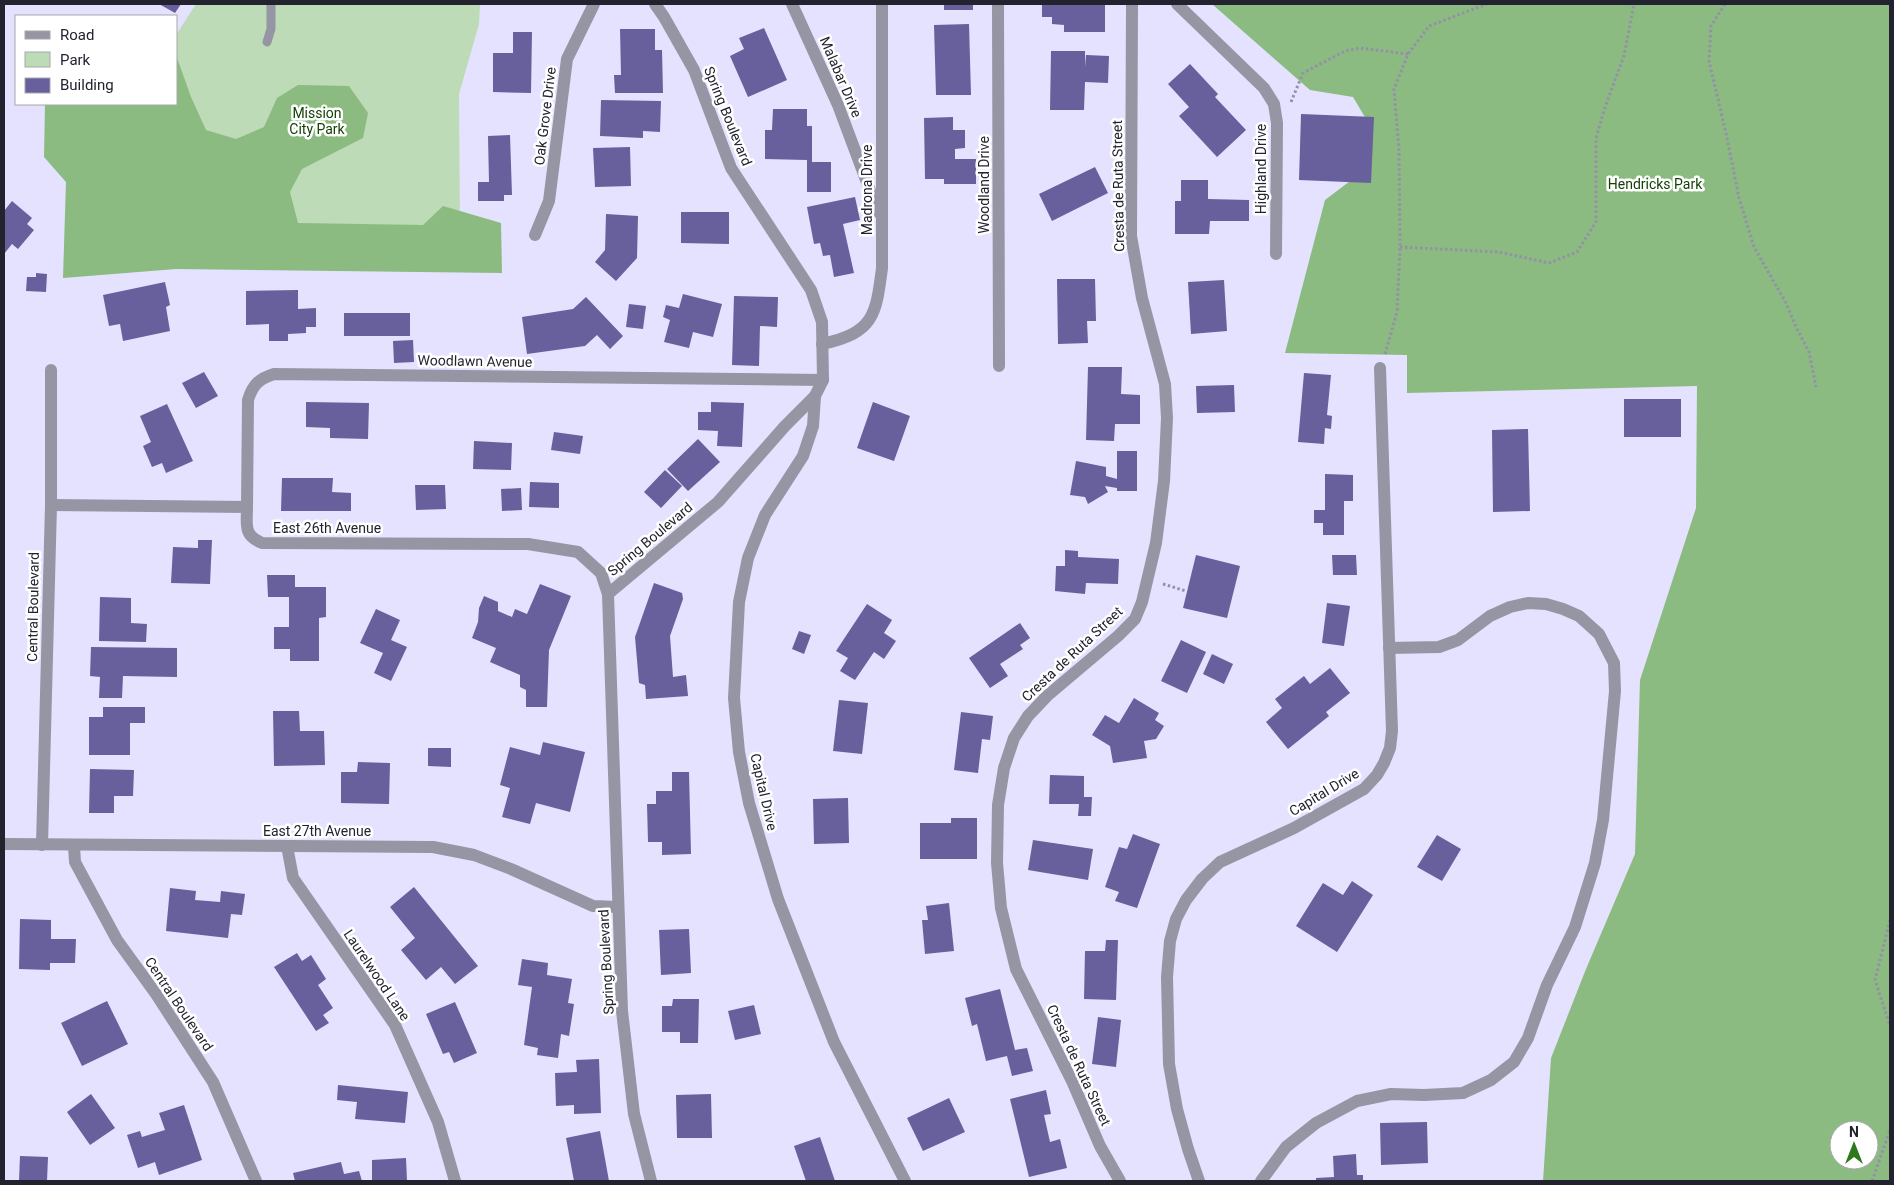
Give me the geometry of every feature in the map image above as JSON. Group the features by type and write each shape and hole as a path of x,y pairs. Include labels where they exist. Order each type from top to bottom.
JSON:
{"street":[{"name":"Oak Grove Drive","path":"535,235 550,201 568,59 594,4"},
{"name":"Spring Boulevard","path":"651,1181 634,1114 622,1011 608,594 718,502 815,396 823,380 822,322 811,290 732,168 694,70 655,4"},
{"name":"Malabar Drive","path":"792,4 838,105 881,219"},
{"name":"Madrona Drive","path":"822,344 854,334 871,318 878,300 882,268 882,4"},
{"name":"Woodland Drive","path":"998,4 999,366"},
{"name":"Cresta de Ruta Street","path":"1120,1181 1100,1146 1072,1081 1016,969 1002,908 997,864 998,805 1004,768 1014,738 1028,716 1047,696 1118,636 1135,619 1142,602 1156,543 1164,481 1167,418 1166,392 1142,298 1131,236 1132,4"},
{"name":"Highland Drive","path":"1177,4 1264,88 1274,104 1277,124 1276,254"},
{"name":"Capital Drive","path":"1199,1181 1177,1109 1169,1064 1167,977 1170,941 1176,919 1186,900 1202,879 1220,862 1294,828 1364,789 1377,775 1390,748 1392,731 1380,368"},
{"name":"Central Boulevard","path":"42,845 51,505 51,370"},
{"name":"Woodlawn Avenue","path":"247,507 248,400 251,388 256,382 274,374 823,380"},
{"name":"Capital Drive","path":"815,396 813,426 803,456 766,514 748,558 741,593 736,648 734,698 739,752 749,803 778,899 834,1042 905,1181"},
{"path":"51,505 247,507"},
{"name":"East 26th Avenue","path":"247,507 247,530 252,539 262,543 528,544 578,552 601,573 608,594"},
{"path":"1261,1181 1286,1147 1316,1123 1357,1101 1391,1094 1463,1093 1491,1080 1514,1062 1528,1038 1547,985 1575,927 1595,863 1603,820 1615,691 1614,663 1599,634 1579,616 1563,609 1546,604 1528,603 1510,607 1490,616 1458,640 1438,647 1389,648"},
{"name":"East 27th Avenue","path":"4,844 74,846 433,847 474,855 511,869 593,906 618,907"},
{"name":"Central Boulevard","path":"74,846 75,862 118,940 156,994 213,1082 256,1181"},
{"name":"Laurelwood Lane","path":"287,846 293,878 395,1026 438,1122 455,1181"}],"lane":[{"path":"266,42 271,29 271,4"}],"path":[{"path":"1380,368 1397,312 1400,247 1399,150 1394,89 1408,54 1429,26 1487,4"},
{"path":"1400,247 1499,252 1548,263 1577,252 1596,222 1596,138 1605,107 1624,56 1634,4"},
{"path":"1724,4 1710,26 1709,61 1739,198 1754,247 1786,303 1809,352 1816,387"},
{"path":"1276,114 1282,113 1290,104 1303,73 1345,51 1360,48 1408,54"},
{"path":"1155,582 1186,591"},
{"path":"1890,920 1874,980 1890,1026"},
{"path":"1872,1181 1890,1130"}],"green space":[{"name":"Mission City Park","path":"196,4 480,4 479,24 459,94 460,238 155,237 176,105 178,105 178,32"},
{"name":"Hendricks Park","path":"1212,4 1890,4 1890,1181 1543,1181 1551,1058 1586,969 1635,854 1640,680 1696,508 1697,386 1407,393 1407,355 1285,353 1325,200 1362,172 1372,129 1353,97 1310,90"},
{"path":"178,61 191,97 206,130 236,139 264,127 277,98 298,85 349,86 368,113 363,138 302,169 290,192 298,223 423,225 443,206 501,223 502,273 176,269 63,278 66,182 44,157 45,105 178,105"}],"building":[{"path":"159,4 181,4 175,13"},
{"path":"944,4 973,4 973,10 944,10"},
{"path":"1042,4 1105,4 1105,32 1064,32 1064,25 1052,24 1052,17 1042,17"},
{"path":"969,24 971,95 936,95 934,25"},
{"path":"764,28 787,80 748,97 730,56 744,49 739,38"},
{"path":"620,29 655,29 655,50 662,50 663,93 615,93 614,75 621,75"},
{"path":"513,32 532,32 531,93 493,92 493,53 513,53"},
{"path":"1051,51 1085,51 1085,67 1086,55 1109,56 1108,83 1085,82 1084,110 1050,110"},
{"path":"1190,64 1218,94 1215,97 1246,130 1217,157 1179,116 1189,107 1168,84"},
{"path":"601,100 661,101 660,132 643,131 643,138 600,136"},
{"path":"773,109 807,109 807,126 812,126 812,162 831,162 831,192 807,192 807,160 765,159 765,130 772,130"},
{"path":"1301,114 1374,117 1371,183 1299,180"},
{"path":"953,117 953,130 965,130 965,148 955,149 955,159 976,159 976,184 944,184 944,179 925,179 924,118"},
{"path":"510,135 512,195 504,195 504,201 478,201 478,182 489,182 488,136"},
{"path":"630,147 631,186 595,187 593,148"},
{"path":"1095,167 1108,193 1052,221 1039,194"},
{"path":"1181,180 1208,180 1208,199 1249,200 1249,221 1210,221 1209,234 1175,234 1175,201 1181,201"},
{"path":"855,197 860,220 843,224 854,273 834,277 830,255 823,256 820,243 814,244 807,207"},
{"path":"12,201 32,218 27,224 34,230 18,249 12,244 4,254 4,211"},
{"path":"681,212 729,212 729,244 681,243"},
{"path":"606,214 638,216 637,258 616,281 595,262 605,250"},
{"path":"36,273 47,274 46,292 26,291 27,277 36,277"},
{"path":"1057,279 1095,279 1096,321 1087,321 1088,343 1058,344"},
{"path":"1224,280 1227,331 1191,334 1188,282"},
{"path":"165,282 170,305 166,307 170,331 123,341 120,324 109,326 103,295"},
{"path":"298,290 298,309 316,308 316,327 306,327 306,333 288,334 288,341 269,341 269,324 246,325 246,291"},
{"path":"683,294 722,304 713,337 693,332 689,348 664,342 670,320 663,317 666,305 679,308"},
{"path":"734,296 778,297 777,327 760,326 759,366 732,365"},
{"path":"586,297 623,336 610,349 597,335 585,346 527,354 522,317 573,309"},
{"path":"629,304 646,306 643,329 626,327"},
{"path":"344,313 410,313 410,336 344,336"},
{"path":"413,340 414,362 394,363 393,341"},
{"path":"1088,367 1122,367 1121,394 1140,395 1140,424 1115,424 1114,441 1086,440"},
{"path":"204,372 218,396 196,408 182,383"},
{"path":"1304,373 1331,375 1327,415 1332,416 1331,429 1325,428 1324,444 1298,442"},
{"path":"1234,385 1235,412 1197,413 1196,386"},
{"path":"1624,399 1681,399 1681,437 1624,437"},
{"path":"306,402 369,403 368,439 330,438 330,428 306,427"},
{"path":"711,402 744,403 742,447 717,446 718,431 698,430 698,412 711,412"},
{"path":"873,402 910,416 894,461 857,448"},
{"path":"167,404 193,461 166,473 162,463 152,467 143,446 151,442 140,416"},
{"path":"1528,429 1530,511 1493,512 1492,430"},
{"path":"554,432 583,436 580,454 551,450"},
{"path":"698,439 720,462 688,491 667,469"},
{"path":"474,441 512,443 511,470 473,469"},
{"path":"1117,451 1137,451 1137,491 1117,491 1117,488 1105,486 1108,492 1088,504 1085,497 1070,495 1076,461 1106,467 1106,476 1117,479"},
{"path":"665,470 682,486 661,508 644,492"},
{"path":"1325,474 1353,475 1353,501 1344,501 1344,535 1323,535 1323,523 1314,523 1314,510 1325,510"},
{"path":"282,478 333,478 332,492 351,493 351,511 281,511"},
{"path":"530,482 559,483 559,508 529,507"},
{"path":"415,485 445,485 446,509 416,510"},
{"path":"521,488 522,510 502,511 501,489"},
{"path":"198,540 212,540 210,584 171,583 173,547 198,548"},
{"path":"1065,550 1078,551 1078,557 1119,559 1118,584 1086,583 1085,594 1055,591 1056,566 1065,566"},
{"path":"1196,555 1240,566 1227,618 1183,608"},
{"path":"1332,555 1356,555 1357,575 1333,575"},
{"path":"267,575 295,575 295,587 326,587 326,617 319,618 319,661 290,661 290,649 274,649 274,627 289,627 289,597 268,597"},
{"path":"654,583 682,593 683,599 670,636 673,677 686,675 688,696 646,699 645,685 639,683 635,637"},
{"path":"540,584 571,596 549,650 547,707 526,707 526,690 520,687 520,675 490,662 496,648 472,638 478,622 479,608 484,596 498,602 498,611 512,617 515,609 527,614"},
{"path":"100,597 131,598 131,623 147,624 146,642 99,641"},
{"path":"1327,603 1350,606 1344,646 1322,643"},
{"path":"867,604 892,620 884,633 896,641 884,659 874,652 855,680 840,671 848,658 836,651"},
{"path":"376,609 400,620 391,640 407,647 391,681 374,673 383,653 360,643"},
{"path":"1020,623 1030,638 1020,645 1023,649 1000,664 1008,676 990,688 969,658"},
{"path":"799,631 811,635 804,654 792,649"},
{"path":"1181,640 1206,652 1187,693 1161,681"},
{"path":"91,647 177,648 177,677 123,676 122,698 99,698 100,677 90,676"},
{"path":"1212,654 1233,664 1224,684 1203,674"},
{"path":"1330,668 1350,693 1326,712 1329,716 1288,749 1266,722 1282,708 1275,699 1304,676 1310,684"},
{"path":"1134,698 1159,713 1155,720 1164,726 1156,739 1144,741 1147,758 1113,763 1110,746 1092,735 1105,715 1119,723"},
{"path":"839,700 868,703 862,754 833,751"},
{"path":"103,707 145,707 145,723 130,723 130,755 89,755 89,717 103,717"},
{"path":"273,711 299,711 300,731 324,731 325,765 274,766"},
{"path":"961,712 993,716 990,740 982,739 978,773 954,770"},
{"path":"543,742 585,752 570,812 536,803 530,824 502,817 510,788 500,785 510,747 540,755"},
{"path":"428,748 451,748 451,767 428,766"},
{"path":"358,762 390,763 389,804 341,803 341,772 357,772"},
{"path":"90,769 134,770 133,796 114,796 114,813 89,813"},
{"path":"672,772 689,772 691,854 662,855 662,842 648,842 647,804 656,804 656,791 672,791"},
{"path":"1050,775 1084,776 1084,797 1092,797 1091,816 1078,816 1079,804 1049,804"},
{"path":"848,798 849,843 814,844 813,799"},
{"path":"951,818 977,818 977,859 920,859 920,823 951,823"},
{"path":"1133,834 1160,844 1137,908 1115,901 1119,892 1105,887 1119,847 1127,849"},
{"path":"1437,835 1461,849 1442,881 1417,867"},
{"path":"1033,840 1093,849 1088,880 1028,870"},
{"path":"1352,881 1373,895 1337,952 1296,926 1323,883 1343,895"},
{"path":"414,887 478,966 455,984 441,967 426,980 401,950 415,938 390,907"},
{"path":"170,888 196,891 195,900 220,902 221,891 245,894 242,915 231,914 228,938 166,931"},
{"path":"949,903 954,951 925,954 922,920 928,920 926,906"},
{"path":"20,919 51,920 51,939 76,939 75,963 50,963 50,970 19,969"},
{"path":"689,929 691,973 661,975 659,930"},
{"path":"1106,940 1118,940 1116,1000 1084,999 1085,951 1105,951"},
{"path":"297,953 302,961 311,955 326,979 318,985 333,1008 323,1015 329,1023 316,1031 274,967"},
{"path":"522,959 548,963 547,975 572,979 568,1003 574,1004 569,1036 561,1034 558,1058 537,1055 538,1048 524,1045 532,987 518,985"},
{"path":"1000,989 1015,1050 1027,1048 1033,1071 1012,1076 1007,1056 986,1061 977,1024 972,1026 965,998"},
{"path":"673,999 699,999 698,1043 680,1043 680,1032 662,1032 662,1006 672,1006"},
{"path":"107,1001 128,1044 82,1066 61,1023"},
{"path":"455,1002 477,1053 454,1063 449,1052 443,1054 426,1014"},
{"path":"754,1005 761,1034 735,1040 728,1011"},
{"path":"1098,1017 1121,1020 1116,1067 1092,1064"},
{"path":"599,1059 601,1113 574,1114 574,1105 556,1106 555,1073 577,1072 576,1060"},
{"path":"338,1085 408,1092 405,1123 355,1119 357,1102 337,1100"},
{"path":"1046,1090 1051,1114 1044,1115 1050,1142 1060,1139 1067,1168 1029,1177 1010,1099"},
{"path":"91,1094 115,1128 90,1145 67,1112"},
{"path":"711,1094 712,1138 677,1138 676,1095"},
{"path":"949,1098 965,1132 923,1151 907,1118"},
{"path":"184,1105 202,1160 159,1175 155,1162 138,1168 127,1135 140,1131 142,1137 165,1130 159,1113"},
{"path":"1427,1122 1428,1163 1381,1165 1380,1123"},
{"path":"600,1131 609,1181 574,1181 566,1138"},
{"path":"820,1137 835,1181 806,1181 794,1146"},
{"path":"1356,1154 1357,1175 1363,1175 1363,1181 1316,1181 1316,1178 1334,1177 1333,1156"},
{"path":"20,1156 48,1157 47,1181 19,1181"},
{"path":"406,1158 407,1181 372,1181 372,1160"},
{"path":"341,1162 344,1174 359,1171 362,1181 295,1181 293,1173"}]}
